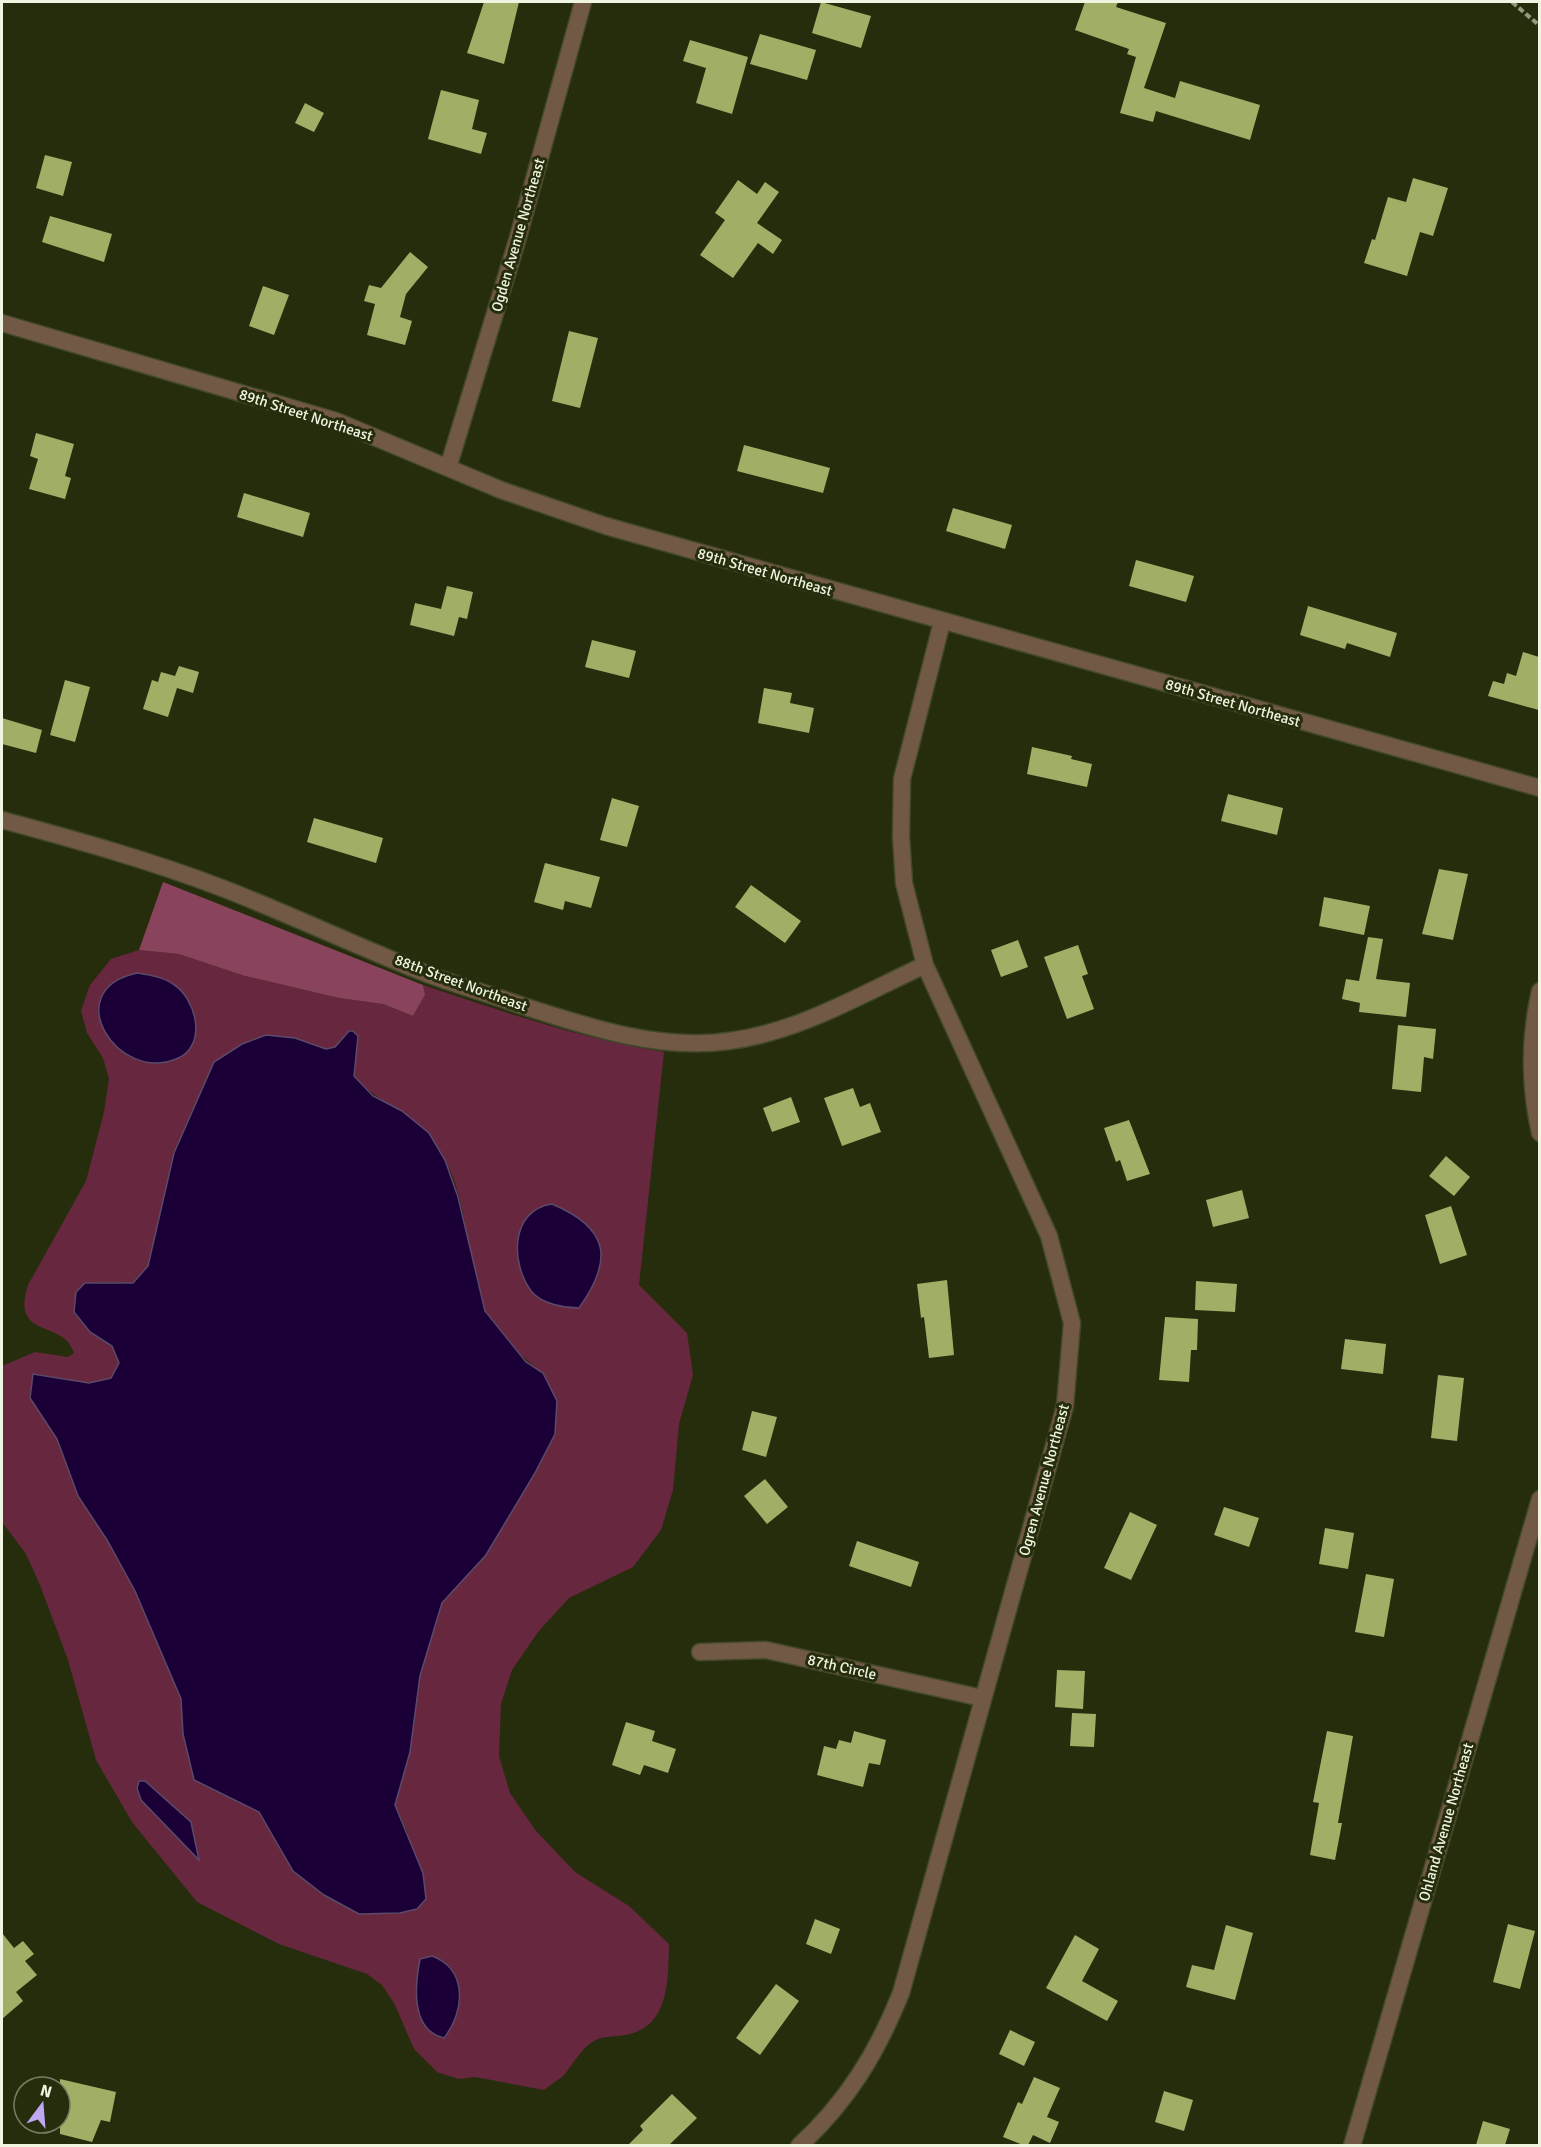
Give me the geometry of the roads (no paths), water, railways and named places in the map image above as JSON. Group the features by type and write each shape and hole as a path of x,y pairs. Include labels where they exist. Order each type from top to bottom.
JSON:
{"street":[{"name":"Ogden Avenue Northeast","path":"448,468 517,241 583,2"},
{"name":"89th Street Northeast","path":"2,323 336,421 501,490 606,526 1539,788"},
{"name":"Ogren Avenue Northeast","path":"799,2145 816,2130 846,2094 873,2057 888,2025 910,1963 1065,1406 1072,1323 1049,1236 925,965 904,883 901,836 902,779 912,730 942,622"},
{"name":"88th Street Northeast","path":"2,820 120,851 222,888 431,975 550,1014 642,1038 683,1043 728,1041 767,1034 813,1017 925,965"},
{"path":"1539,991 1533,1021 1531,1060 1534,1105 1539,1133"},
{"name":"Ohland Avenue Northeast","path":"1352,2145 1539,1499"},
{"name":"87th Circle","path":"700,1652 766,1650 982,1698"}]}
